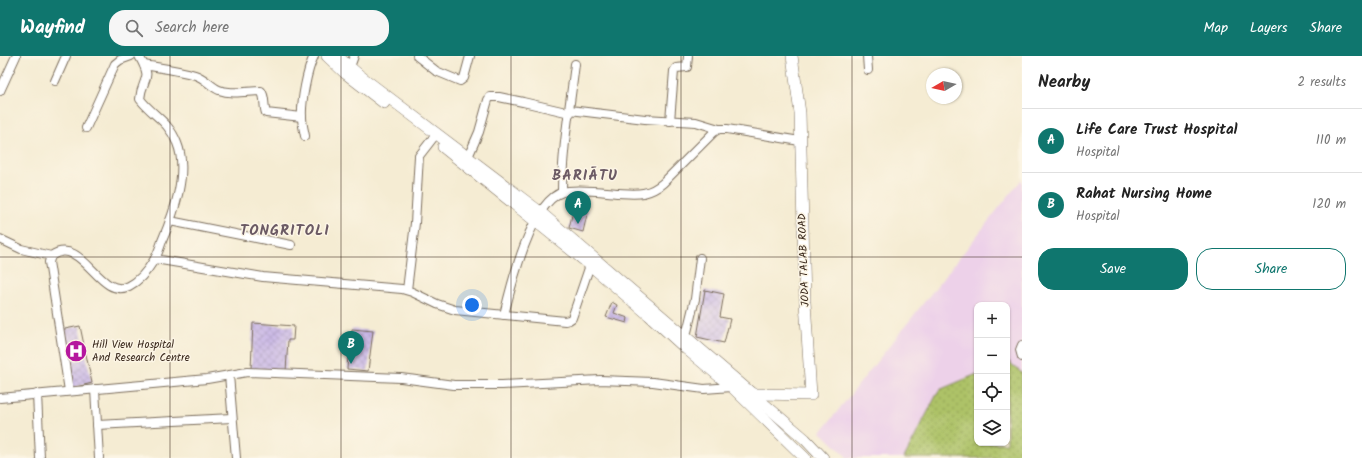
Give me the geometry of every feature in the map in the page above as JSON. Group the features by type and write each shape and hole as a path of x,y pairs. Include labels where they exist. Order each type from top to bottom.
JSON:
{"main road":[{"path":"327,56 345,74 433,138 466,166 538,216 590,265 684,347 732,387 748,396 805,439 823,458"},
{"path":"338,56 350,67 468,157 686,336 748,396 805,458"},
{"name":"JODA TALAB ROAD","path":"748,396 811,395 805,302 799,106 792,56"}],"street":[{"path":"0,90 16,56"},
{"path":"55,81 66,56"},
{"path":"0,239 21,249 51,256 61,252 73,254 80,258 109,285 116,288 129,286 138,280 155,259 176,204 181,173 180,154 177,143 169,127 140,99 147,76 146,68 139,56"},
{"path":"305,136 302,117 303,104 308,70 314,56"},
{"path":"350,67 354,56"},
{"path":"417,56 436,71 460,81 464,78 470,56"},
{"path":"670,121 674,71 676,68 687,67 688,56"},
{"path":"867,56 868,70"},
{"path":"86,128 115,64 125,57"},
{"path":"562,192 563,156 575,64"},
{"path":"144,65 195,75 205,79 215,88 222,90 237,93 262,91 264,94 264,110 266,113 302,117"},
{"path":"468,157 479,132 490,97 499,97 570,111 704,124 719,129 800,141"},
{"path":"504,315 519,259 538,216 552,198 562,192 571,191 637,194 650,192 663,183 719,129"},
{"path":"407,290 415,230 419,156 433,138"},
{"path":"170,221 291,245"},
{"path":"51,256 49,262 58,328 69,391"},
{"path":"686,336 695,299 700,258"},
{"path":"155,259 263,277 407,290 437,304 455,310 565,321 569,320 573,315 590,265"},
{"path":"1022,345 1020,350 1022,357"},
{"path":"0,398 207,379 247,372 401,378 454,385 502,385 600,380 653,382 704,389 732,387"},
{"path":"229,375 236,458"},
{"path":"95,389 98,458"},
{"path":"37,394 40,458"},
{"path":"97,425 232,418"}],"shaded area":[{"path":"1022,179 1022,458 848,458 821,432"}],"green space":[{"path":"1010,363 1022,373 1022,458 904,458 939,390 974,375 974,446 1010,446"}],"building":[{"path":"574,207 588,210 583,232 569,228"},
{"path":"705,290 724,294 720,317 730,319 724,343 697,337"},
{"path":"612,302 617,305 614,313 628,318 627,323 606,317"},
{"path":"253,323 294,326 293,340 288,340 286,371 251,369"},
{"path":"80,326 92,383 72,388 60,330"},
{"path":"352,329 373,331 368,371 347,369 348,355 354,356 355,353 350,353 351,343 357,344 357,341 351,341"}],"place":[{"name":"Life Care Trust Hospital","path":"578,224"},
{"name":"Hill View Hospital And Research Centre","path":"76,351"},
{"name":"Rahat Nursing Home","path":"351,364"}],"district":[{"name":"BARIĀTU","path":"585,176"},
{"name":"TONGRITOLI","path":"285,231"}]}
